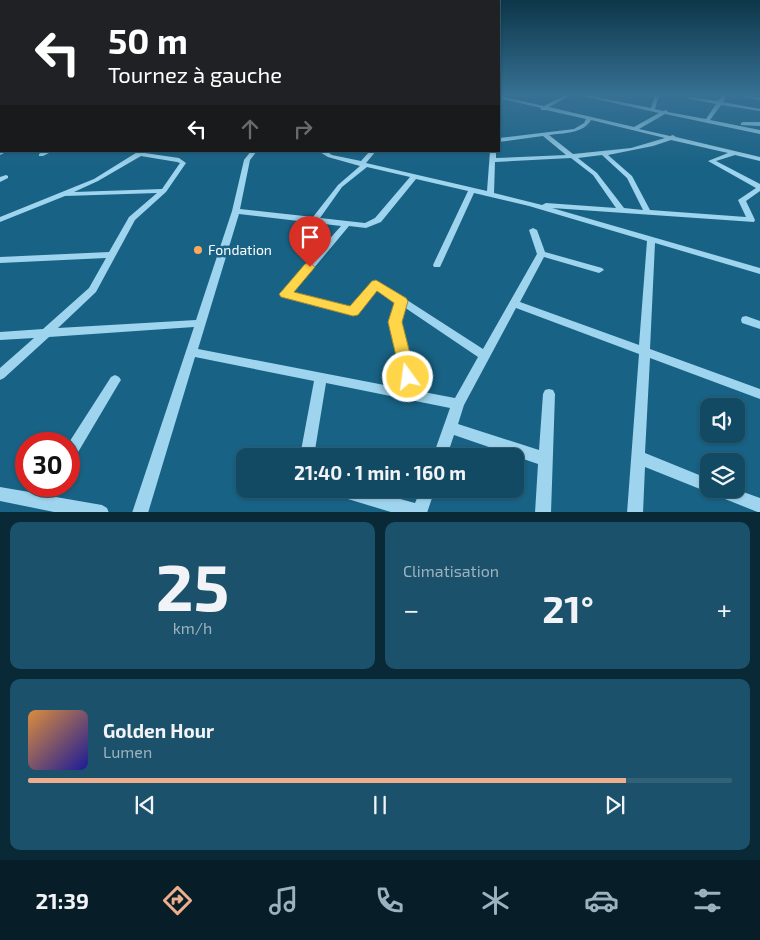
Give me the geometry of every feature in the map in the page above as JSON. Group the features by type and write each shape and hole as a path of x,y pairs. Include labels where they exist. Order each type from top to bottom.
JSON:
{"street":[{"path":"500,140 575,130 586,124 589,119 674,137 760,159"},
{"path":"635,129 652,119"},
{"path":"703,119 760,132"},
{"path":"727,124 760,124"},
{"path":"545,135 594,174 622,210"},
{"path":"492,160 603,153 645,147 674,137"},
{"path":"41,154 47,152"},
{"path":"0,220 96,180 143,152 183,163 164,192 132,219 110,255 93,290 0,375"},
{"path":"140,512 236,211 247,160 253,152"},
{"path":"323,152 330,156 414,177 531,204 760,271"},
{"path":"314,221 340,186 363,164 372,152"},
{"path":"490,195 493,152"},
{"path":"531,204 751,220 742,200 760,187 711,161 734,152"},
{"path":"603,153 630,177 647,211"},
{"path":"236,211 346,225 372,224 414,177"},
{"path":"437,265 472,190"},
{"path":"62,194 164,192"},
{"path":"751,194 760,197"},
{"path":"346,225 286,294 353,312 376,284 484,355"},
{"path":"443,448 458,404 541,254 533,230"},
{"path":"635,512 651,240"},
{"path":"541,254 599,270"},
{"path":"0,260 110,255"},
{"path":"401,301 395,322 413,395"},
{"path":"513,302 760,394"},
{"path":"746,320 760,325"},
{"path":"0,336 201,322"},
{"path":"191,352 458,404"},
{"path":"308,448 321,377"},
{"path":"80,436 115,380"},
{"path":"543,512 549,394"},
{"path":"451,428 545,459"},
{"path":"638,457 700,482"},
{"path":"0,494 102,512"},
{"path":"39,501 41,497"},
{"path":"370,498 419,512 424,498"},
{"path":"740,498 760,506"}],"place":[{"name":"Fondation","path":"198,250"}],"route":[{"path":"310,267 286,294 353,312 376,284 401,301 395,322 408,377"}]}
